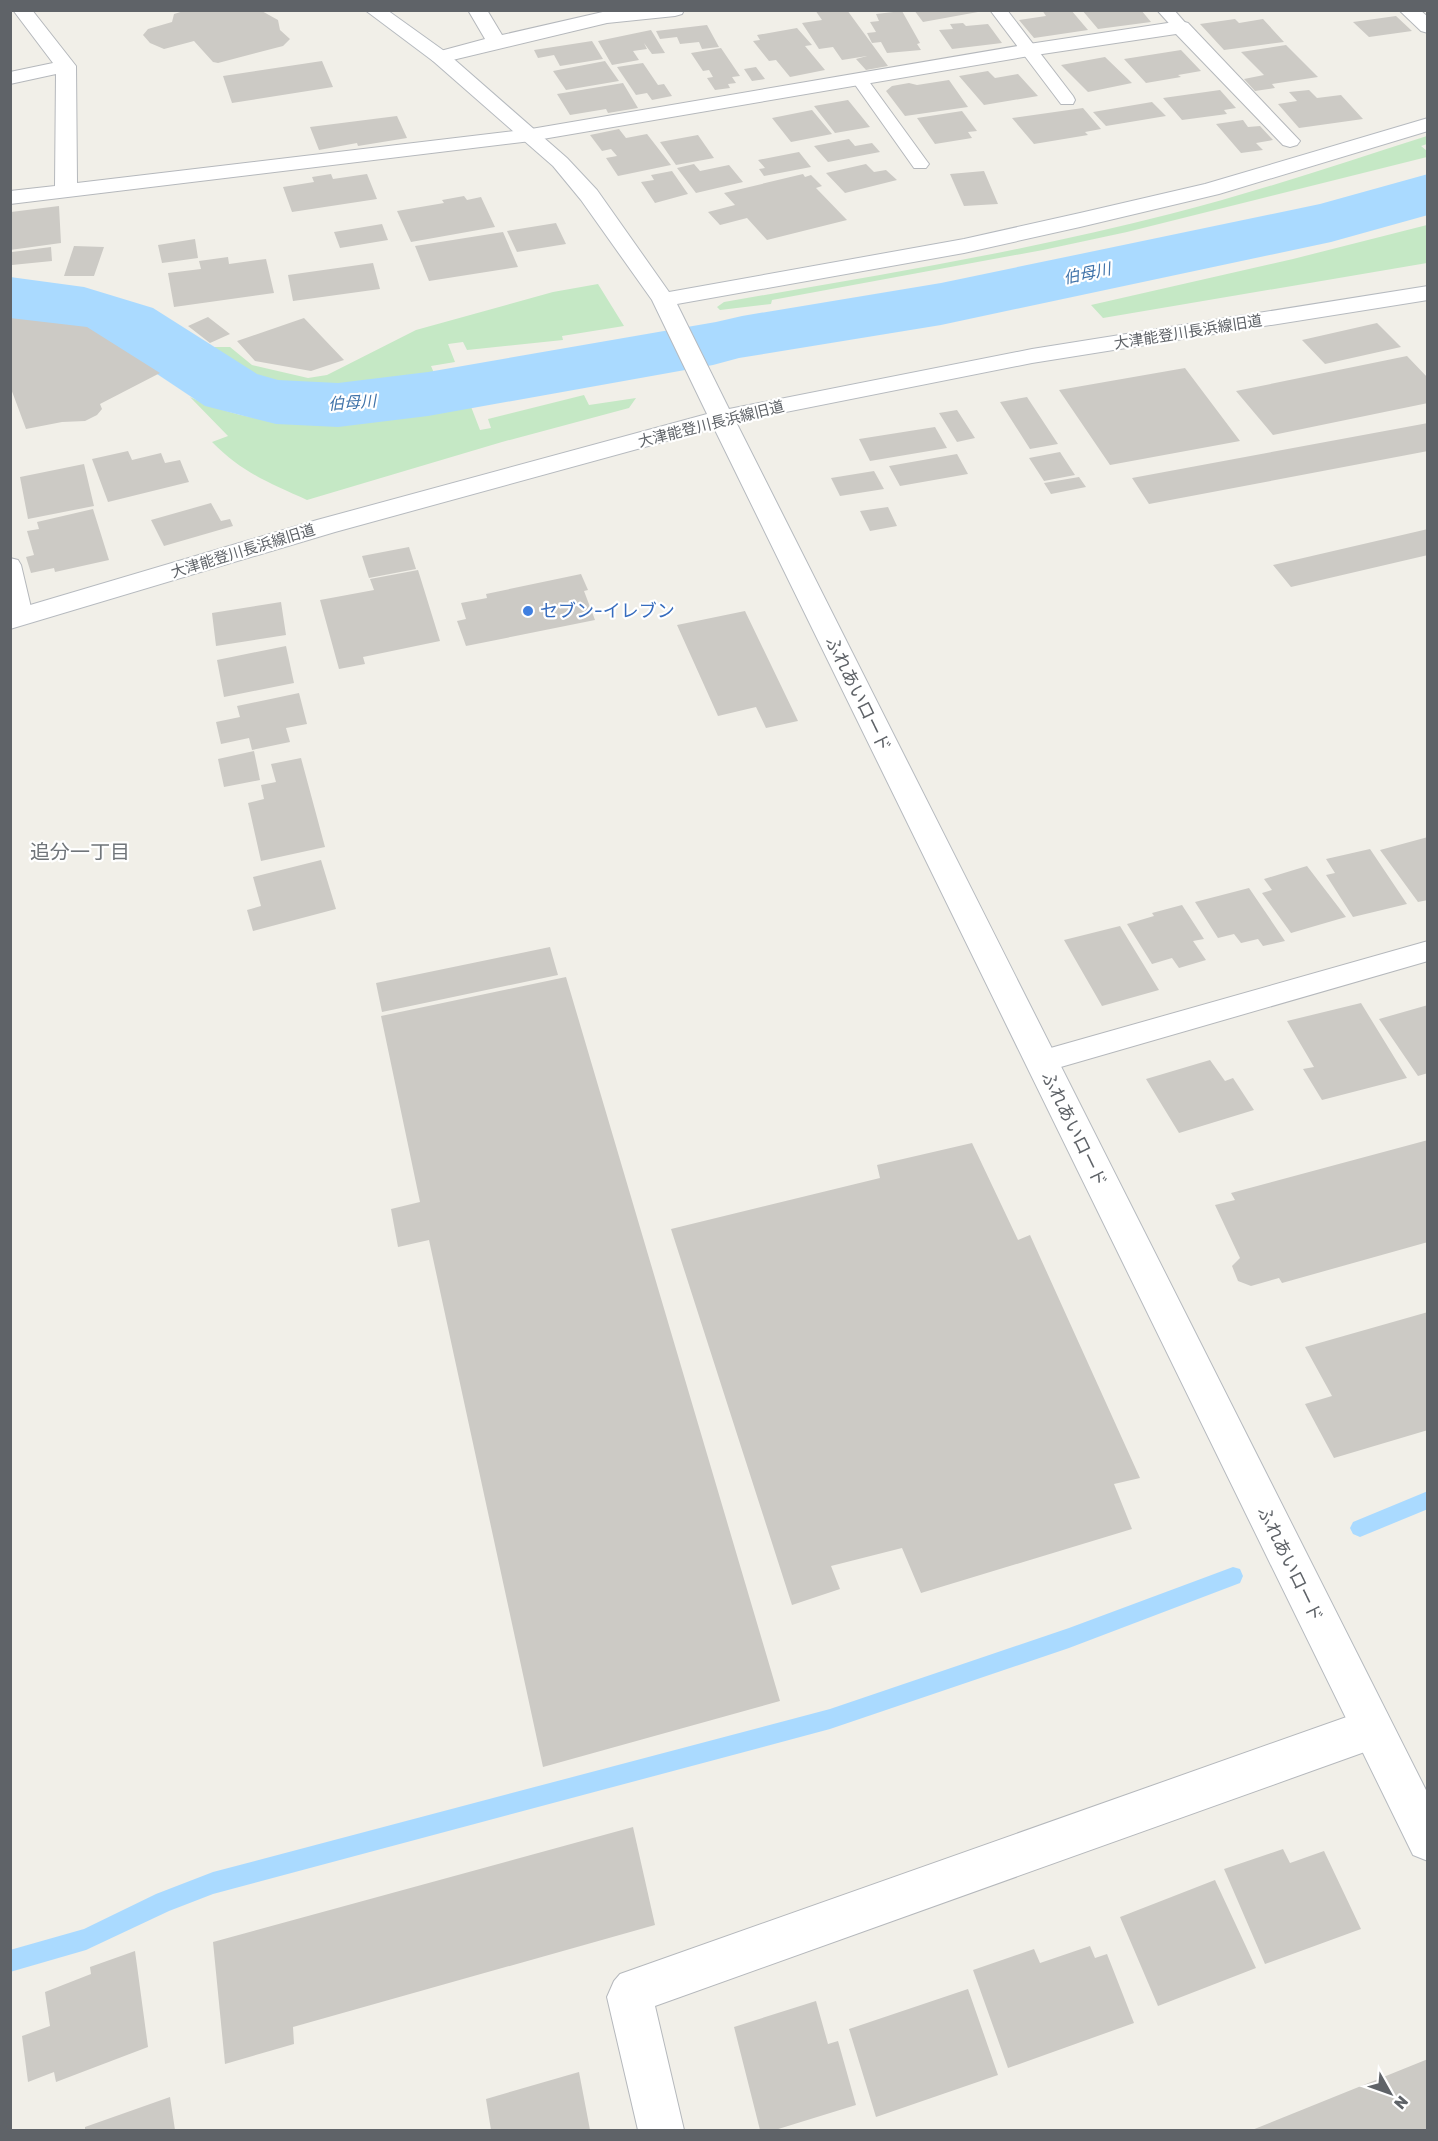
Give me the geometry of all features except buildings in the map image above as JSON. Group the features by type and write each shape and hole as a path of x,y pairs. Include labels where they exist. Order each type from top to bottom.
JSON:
{"street":[{"path":"22,10 66,66 66,192"},
{"name":"ふれあいロード","path":"374,10 440,57 560,162 589,195 666,307 1428,1840"},
{"path":"477,10 496,42"},
{"path":"440,57 607,17 675,10"},
{"path":"1408,10 1428,27"},
{"path":"10,198 531,135 1029,50 1181,27 1290,141"},
{"path":"10,78 66,66"},
{"path":"666,307 964,246 1211,189 1428,124"},
{"name":"大津能登川長浜線旧道","path":"16,618 326,526 721,418 1032,356 1428,293"},
{"path":"662,2130 630,1997 636,1990 1372,1729"}],"lane":[{"path":"998,10 1067,100"},
{"path":"1166,10 1181,27"},
{"path":"859,79 921,165"},
{"path":"10,565 16,618"},
{"path":"1041,1062 1428,951"}],"green space":[{"path":"1427,136 1427,144 1421,146 1427,151 1427,157 1127,232 1043,250 772,300 771,304 720,310 717,307 724,302 948,263 1115,228 1235,196"},
{"path":"1427,225 1427,263 1103,318 1091,305 1293,259"},
{"path":"598,284 624,326 562,336 563,340 467,350 463,342 448,344 455,362 431,366 434,373 344,386 298,386 253,377 205,349 230,347 252,365 308,378 327,375 416,330 553,292"},
{"path":"584,395 589,405 636,398 629,408 502,442 307,500 257,476 223,453 212,442 228,436 190,397 225,411 259,419 294,423 363,420 470,404 480,430 491,428 488,419"}],"waterway":[{"name":"伯母川","path":"742,337 941,304 1331,222 1428,194"},
{"name":"伯母川","path":"10,298 84,308 128,323 231,390 276,402 338,405 428,394 713,343"},
{"path":"1360,1528 1428,1500"},
{"path":"10,1961 86,1939 164,1902 213,1883 830,1719 1069,1638 1233,1576"}],"place":[{"name":"セブン-イレブン","path":"528,611"}],"district":[{"name":"追分一丁目","path":"80,852"}]}
